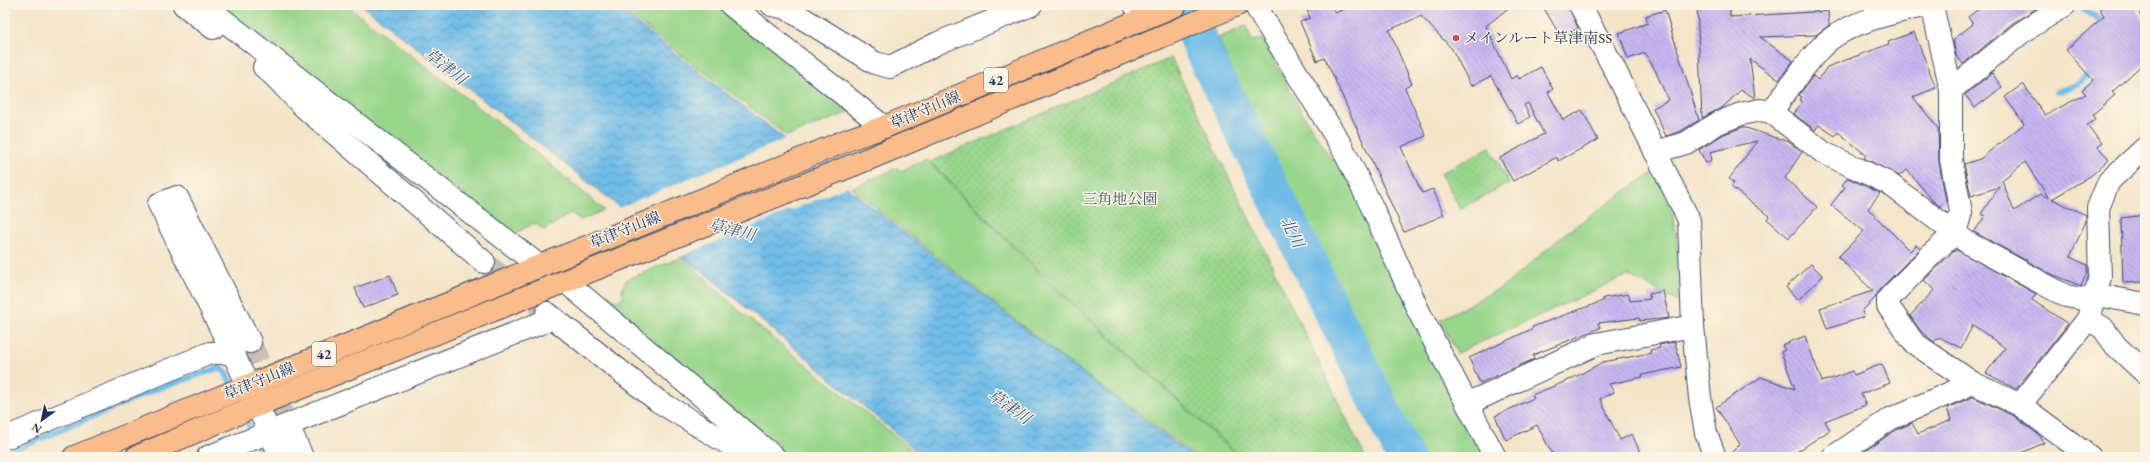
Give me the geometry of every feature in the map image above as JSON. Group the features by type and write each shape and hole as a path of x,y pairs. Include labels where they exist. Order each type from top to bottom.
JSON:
{"main road":[{"name":"草津守山線","path":"74,457 574,251 850,139 884,127 1139,12 1176,5"},
{"name":"草津守山線","path":"136,457 258,405 572,287 597,270 1237,5"}],"street":[{"path":"184,5 276,76 533,268"},
{"path":"204,5 533,268"},
{"path":"731,5 884,127"},
{"path":"772,5 786,8 875,63 890,67 938,43 1031,5"},
{"path":"1255,5 1342,147 1372,207 1419,312 1495,457"},
{"path":"1580,5 1615,70 1689,220 1693,326 1704,426 1715,457"},
{"path":"1771,112 1805,67 1829,40 1853,27 1879,17 1927,5"},
{"path":"1932,5 1951,90 1951,160 1961,212 1955,233 1888,299 1888,306 1914,343 1973,383 2020,405 2090,457"},
{"path":"1951,90 2021,33 2065,5"},
{"path":"276,76 288,92 305,108 484,262"},
{"path":"1655,152 1686,143 1718,123 1741,114 1760,110 1771,112 1824,153 1888,184 1968,243 2066,296 2082,299 2097,294 2145,304"},
{"path":"2020,405 2088,319 2097,294 2100,277 2098,208 2109,181 2145,148"},
{"path":"242,347 159,204 177,197 242,347 248,385 271,432 281,457"},
{"path":"572,287 587,316 758,457"},
{"path":"572,287 774,457"},
{"path":"208,457 550,315 658,401 750,457"},
{"path":"2088,319 2103,328 2116,346 2145,373"},
{"path":"1467,404 1590,346 1693,326"},
{"path":"5,438 210,353 242,347"},
{"path":"1833,457 1890,419 1973,383"},
{"path":"292,434 302,457"}],"green space":[{"path":"214,5 346,5 523,142 604,210 581,220 571,213 544,230 534,223 515,234"},
{"path":"616,5 725,5 857,109 787,136"},
{"path":"1246,26 1252,41 1263,39 1300,109 1330,157 1344,167 1485,457 1414,457 1386,404 1379,382 1352,329 1249,109 1218,38"},
{"name":"三角地公園","path":"1171,58 1365,457 1240,457 1047,279 930,162"},
{"path":"1490,147 1509,183 1460,209 1441,173"},
{"path":"926,159 1046,280 1239,457 1197,457 1060,356 852,188 897,168 901,171"},
{"path":"1655,171 1672,213 1686,305 1628,275 1457,353 1440,320 1507,284 1568,231"},
{"path":"682,257 743,314 921,457 789,457 601,302 608,294 617,302 624,295 622,290 626,280"}],"water":[{"name":"草津川","path":"362,5 613,5 866,202 1060,357 1194,457 924,457 713,280"}],"pier":[{"path":"787,138 849,186 680,257 618,208"}],"building":[{"path":"1305,5 1332,5 1335,13 1353,5 1512,5 1486,26 1511,79 1517,75 1519,79 1541,67 1553,89 1548,92 1563,120 1582,110 1598,140 1558,161 1557,157 1513,181 1500,158 1544,134 1528,103 1524,105 1530,117 1518,124 1491,76 1471,86 1452,49 1421,16 1389,30 1412,84 1405,88 1426,136 1401,147 1422,193 1433,189 1444,215 1404,232 1325,58 1317,61 1300,22 1310,18"},
{"path":"1542,5 1568,5 1578,28 1561,37"},
{"path":"1697,5 1730,5 1730,17 1828,11 1829,25 1816,35 1760,37 1793,61 1779,80 1750,59 1755,98 1741,90 1723,107 1702,118"},
{"path":"1984,5 2042,5 2013,23 1963,64 1956,55 1953,40 1973,24 1968,17"},
{"path":"2098,5 2134,5 2145,23 2145,62 2112,92 2115,95 2093,114 2096,120 2086,125 2102,143 2098,147 2109,159 2092,175 2052,199 2086,215 2086,221 2070,257 2087,265 2087,273 2081,286 2049,273 1974,232 1985,216 1981,214 1999,187 1971,196 1964,164 1980,159 2024,124 2005,97 2023,84 2045,115 2086,94 2082,90 2093,80 2066,50 2104,16","holes":["2025,162 2049,198 2040,194 2014,211 2002,180"]},
{"path":"1665,10 1699,120 1681,131 1666,136 1653,108 1668,100 1655,70 1645,53 1628,59 1619,33 1648,23 1646,16"},
{"path":"1914,32 1936,88 1913,97 1938,128 1939,162 1946,201 1940,206 1933,201 1907,170 1899,176 1864,158 1866,155 1838,132 1835,136 1819,125 1815,130 1794,114 1802,102 1799,100 1802,97 1799,95 1813,76 1818,80 1827,67 1889,44 1888,42"},
{"path":"1992,73 2002,87 1975,108 1965,95"},
{"path":"1743,127 1789,142 1802,152 1785,178 1817,207 1789,238 1767,219 1769,216 1731,187 1734,183 1729,179 1757,141 1710,152 1712,160 1706,163 1699,150 1724,134"},
{"path":"1848,178 1880,193 1868,209 1910,251 1916,245 1920,249 1879,290 1876,297 1862,311 1864,317 1827,329 1820,308 1873,291 1838,257 1864,231 1831,205 1845,187 1842,185"},
{"path":"2145,215 2145,282 2123,283 2121,218"},
{"path":"1957,250 2036,294 2032,300 2068,324 2016,389 1986,373 2005,348 1973,325 1961,348 1939,337 1934,342 1920,330 1910,316 1934,290 1924,280 1954,251"},
{"path":"1811,264 1823,276 1798,300 1786,287"},
{"path":"390,275 398,295 363,308 355,288"},
{"path":"1663,291 1669,318 1640,321 1639,318 1598,323 1600,328 1533,355 1534,359 1480,383 1469,358 1532,329 1532,327 1603,301 1603,298 1629,294 1630,301 1650,299 1649,294"},
{"path":"1805,336 1822,382 1852,371 1854,375 1882,364 1890,383 1861,394 1866,405 1825,421 1830,430 1789,457 1727,457 1740,444 1716,407 1761,377 1795,389 1781,352 1785,350 1782,345"},
{"path":"1675,342 1681,367 1609,384 1614,392 1600,399 1620,440 1632,434 1640,452 1630,457 1554,457 1537,425 1506,440 1495,416 1534,398 1532,395 1569,380 1603,362 1651,353 1650,350 1660,348 1659,345"},
{"path":"1973,397 2014,416 2040,436 2044,443 2012,457 1856,457 1896,430 1912,423 1918,434 1951,420 1947,408"}],"waterway":[{"name":"北川","path":"1185,5 1203,51 1405,457"},
{"path":"2081,5 2082,9 2095,16 2105,25"},
{"path":"2057,92 2078,84 2094,69"},
{"path":"5,454 151,391 219,368 225,371 233,388"},
{"path":"244,415 262,457"}],"tunnel":[{"path":"484,262 547,313"},
{"path":"250,342 292,434"}],"place":[{"name":"メインルート草津南SS","path":"1456,38"}]}
